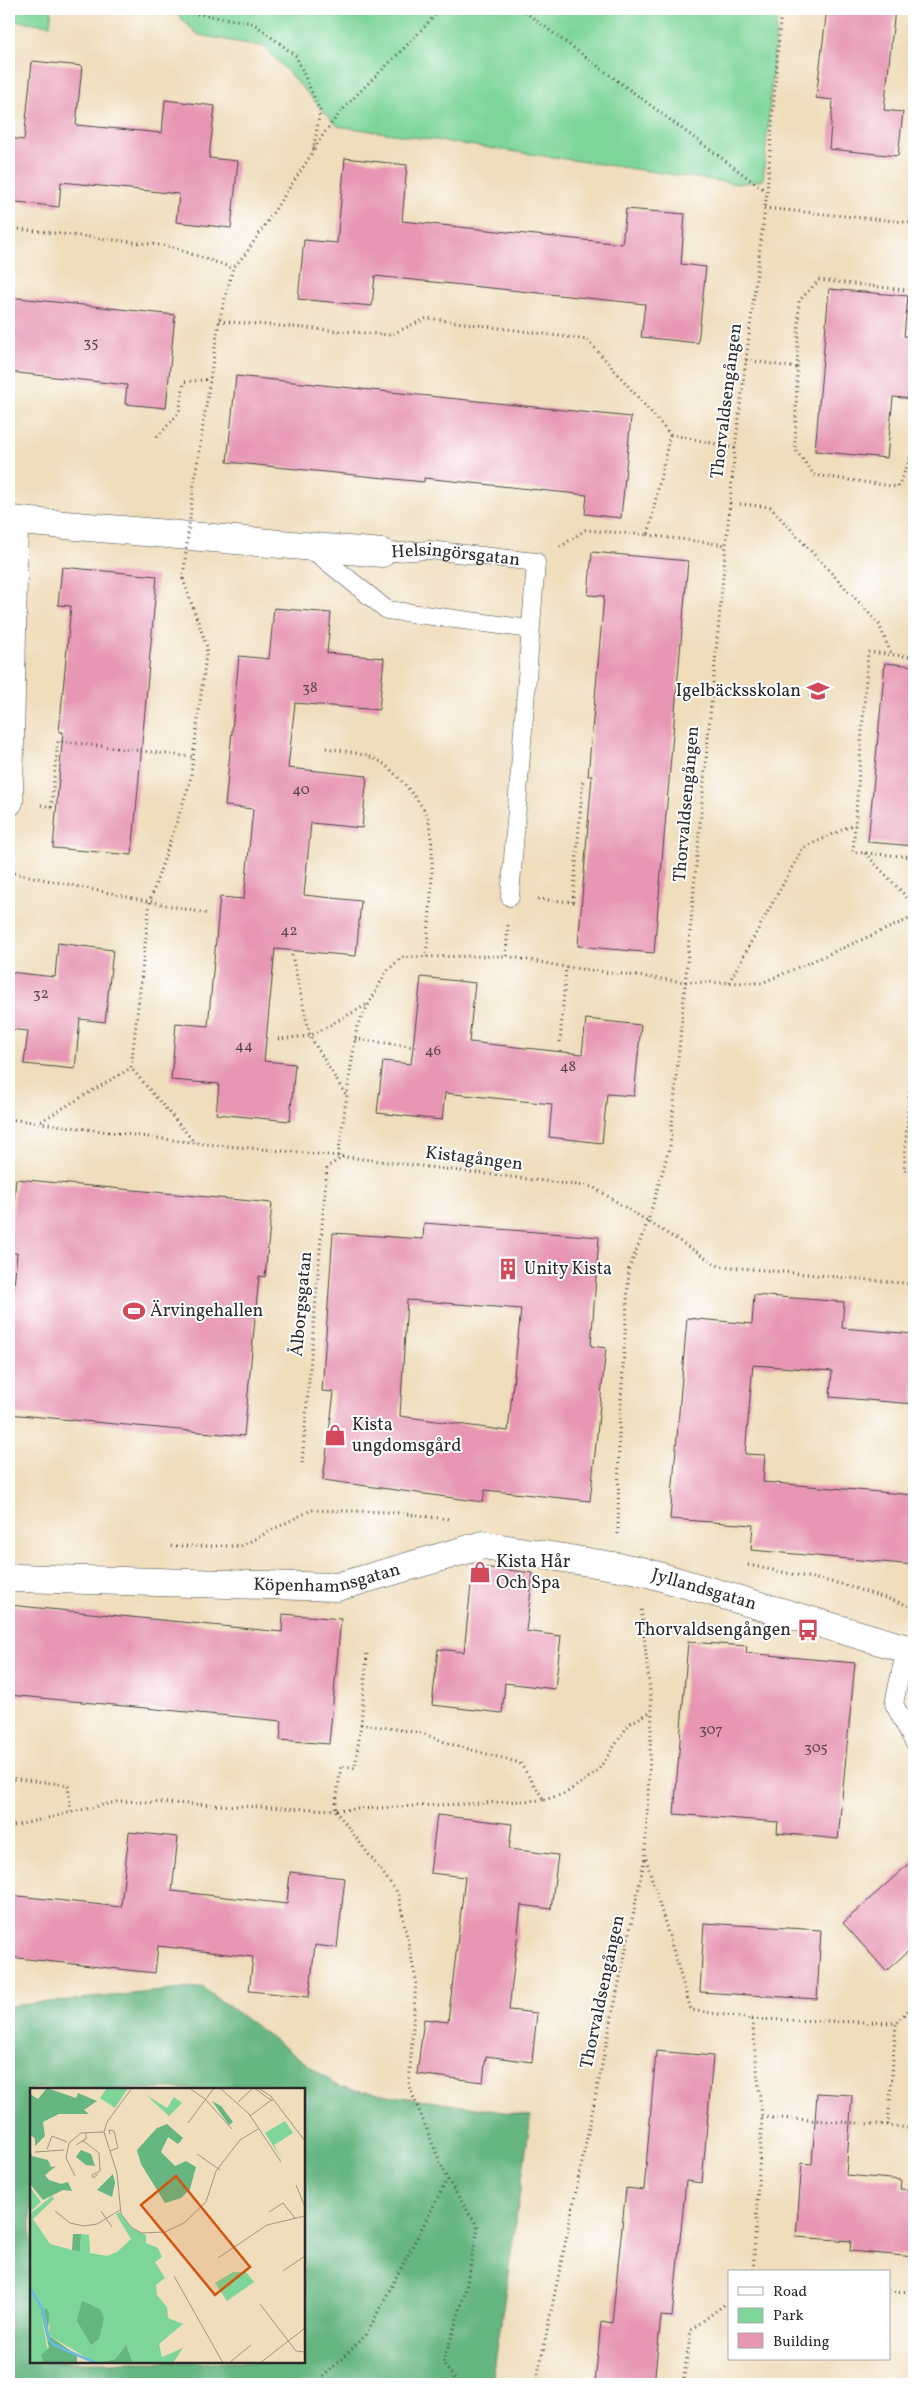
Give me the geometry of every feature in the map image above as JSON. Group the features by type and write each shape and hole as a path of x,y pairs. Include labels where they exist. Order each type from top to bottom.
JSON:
{"street":[{"name":"Helsingörsgatan","path":"22,803 12,520 382,553"},
{"name":"Köpenhamnsgatan","path":"9,1579 337,1587 483,1545 638,1570"},
{"name":"Jyllandsgatan","path":"638,1570 910,1649"}],"lane":[{"path":"308,547 387,610 530,629"},
{"name":"Helsingörsgatan","path":"382,553 429,550 536,562 510,897"},
{"path":"910,1649 894,1704 914,1742"}],"path":[{"path":"178,9 180,11 253,23 296,56 320,111 313,152"},
{"path":"195,1143 130,1068 150,901 190,782 207,647 183,579 193,491 219,321 233,268 247,252 313,152 322,135 354,96 394,59 441,9"},
{"path":"521,9 767,192"},
{"name":"Thorvaldsengången","path":"618,1538 619,1434 629,1270 648,1221 670,1146 735,448 767,192 781,9"},
{"path":"764,208 914,223"},
{"path":"9,228 168,246 233,268"},
{"path":"914,291 819,280 799,301 795,449 814,475 898,487 914,449"},
{"path":"219,321 390,335 427,318 588,340 670,434 735,448"},
{"path":"746,360 797,368"},
{"path":"157,437 179,413 184,382 210,379"},
{"path":"648,535 670,434"},
{"path":"730,503 770,507 879,624 891,654"},
{"path":"536,562 585,530 648,535 726,545"},
{"path":"914,657 868,652 853,852 914,857"},
{"path":"22,803 51,807 58,741 193,758"},
{"path":"326,748 349,751 382,762 411,793 428,816 431,867 426,956"},
{"path":"510,897 572,902 583,778"},
{"path":"729,982 803,848 855,824"},
{"path":"865,853 914,905"},
{"path":"9,872 209,914"},
{"path":"338,1156 345,1095 357,1026 386,972 402,957 506,956 566,967 685,982 762,983 914,917"},
{"path":"292,955 310,1036 345,1095"},
{"path":"560,1042 566,967"},
{"path":"278,1039 310,1036 369,1004"},
{"path":"914,1021 904,1170 914,1171"},
{"path":"355,1039 416,1048"},
{"path":"40,1122 130,1068"},
{"name":"Kistagången","path":"9,1119 195,1143 338,1156 593,1187 719,1266 914,1284"},
{"name":"Ålborgsgatan","path":"302,1463 327,1167 343,1157"},
{"path":"163,1546 241,1546 311,1510 391,1512 450,1519"},
{"path":"744,1564 842,1584 914,1607"},
{"name":"Thorvaldsengången","path":"536,2384 645,1857 652,1711 638,1570"},
{"path":"367,1654 355,1768 342,1766 334,1810 398,1893 416,1980 409,2086 447,2179 478,2227 465,2294 443,2364 459,2384"},
{"path":"9,1827 120,1801 334,1810 544,1800 566,1793 597,1772 629,1724 652,1711"},
{"path":"361,1724 422,1733 450,1744 520,1763 544,1800"},
{"path":"9,1778 68,1785 71,1813"},
{"path":"645,1857 691,2010 752,2020 896,2023"},
{"path":"888,2125 896,2023 914,2004"},
{"path":"752,2020 762,2117 753,2270"},
{"path":"762,2117 888,2125 914,2129"},
{"path":"316,2384 366,2335 447,2179"},
{"path":"890,2291 914,2292"},
{"path":"682,2384 691,2330 728,2303"}],"green space":[{"path":"9,9 52,9 50,25 9,20"},
{"path":"172,9 778,9 763,180 738,184 337,126 265,47 198,35"},
{"path":"202,1987 340,2088 531,2116 492,2384 9,2384 9,2006"}],"building":[{"path":"827,9 895,9 884,110 903,112 898,156 829,149 833,100 816,98"},
{"path":"32,61 82,66 76,125 162,133 165,100 215,106 209,158 238,161 231,228 176,222 179,194 61,182 59,207 9,201 9,138 24,140"},
{"path":"345,158 407,165 402,221 622,244 626,209 685,214 681,264 706,267 698,343 641,337 645,304 375,276 372,306 298,299 304,240 337,243"},
{"path":"829,289 908,296 904,336 914,337 914,399 893,397 887,458 815,451"},
{"path":"9,297 175,315 166,408 125,404 127,385 9,372"},
{"path":"236,376 631,417 621,518 585,514 587,495 424,478 424,482 227,462"},
{"path":"592,552 688,561 654,953 578,946 592,776 588,776 604,596 588,595"},
{"path":"62,567 157,576 132,855 53,848 63,732 59,732 71,606 58,605"},
{"path":"274,608 331,613 327,653 384,658 379,710 295,703 288,768 367,776 362,828 311,823 304,895 361,901 356,956 275,949 264,1061 295,1064 290,1121 216,1114 219,1084 171,1080 176,1023 208,1026 220,897 244,899 253,809 225,806 239,656 269,659"},
{"path":"885,663 914,666 914,846 868,842"},
{"path":"58,943 113,950 105,1022 80,1019 75,1069 24,1064 28,1031 9,1029 9,972 55,977"},
{"path":"421,977 475,983 469,1042 582,1054 586,1019 641,1025 634,1096 607,1094 602,1143 549,1137 552,1104 445,1093 442,1120 377,1113 383,1061 411,1064"},
{"name":"Ärvingehallen","path":"16,1179 272,1203 265,1277 259,1276 244,1436 9,1414 9,1345 17,1253 9,1253"},
{"path":"424,1223 599,1237 591,1346 606,1348 590,1501 485,1490 483,1502 323,1480 334,1392 322,1391 333,1233 423,1239","holes":["407,1300 521,1309 508,1431 400,1416"]},
{"path":"754,1295 844,1302 842,1328 914,1334 914,1404 830,1397 832,1371 753,1365 745,1454 765,1455 763,1482 914,1495 914,1565 751,1550 753,1525 670,1519 687,1318 752,1324"},
{"path":"473,1566 533,1573 526,1631 561,1636 555,1689 505,1683 502,1713 432,1705 438,1649 464,1652"},
{"path":"9,1605 282,1632 283,1614 341,1619 329,1744 280,1740 282,1721 9,1695"},
{"path":"688,1642 747,1646 746,1653 855,1663 838,1839 777,1833 778,1822 674,1814"},
{"path":"437,1815 512,1824 509,1849 558,1855 551,1909 521,1905 509,2010 537,2013 532,2062 486,2056 483,2082 417,2074 424,2019 448,2022 465,1877 430,1873"},
{"path":"129,1832 178,1837 172,1891 287,1904 290,1872 345,1878 337,1948 315,1945 309,1997 249,1991 253,1957 158,1946 155,1973 9,1957 9,1895 121,1907"},
{"path":"914,1859 914,1946 886,1971 843,1923"},
{"path":"704,1923 821,1930 817,1999 700,1992"},
{"path":"656,2051 713,2056 702,2183 686,2181 672,2317 661,2316 654,2384 595,2384 601,2321 612,2323 626,2188 644,2190"},
{"path":"817,2093 852,2095 846,2175 901,2180 900,2189 914,2190 914,2257 850,2251 851,2241 796,2237 802,2163 812,2164"}],"place":[{"name":"Igelbäcksskolan","path":"818,691"},
{"name":"Unity Kista","path":"508,1269"},
{"name":"Ärvingehallen","path":"134,1311"},
{"name":"Kista ungdomsgård","path":"335,1435"},
{"name":"Kista Hår Och Spa","path":"480,1572"},
{"name":"Thorvaldsengången","path":"808,1630"}]}
